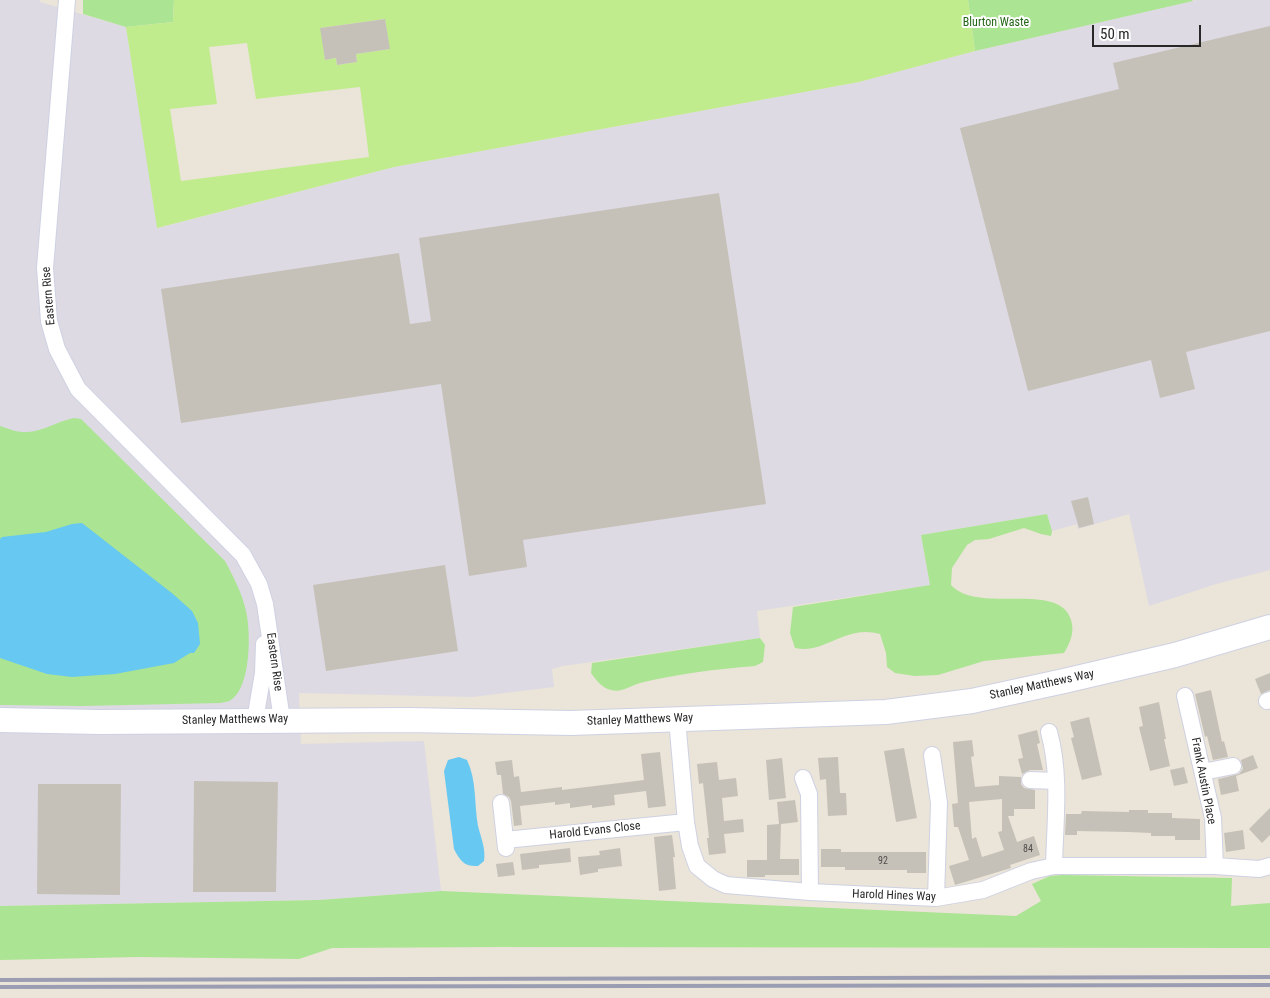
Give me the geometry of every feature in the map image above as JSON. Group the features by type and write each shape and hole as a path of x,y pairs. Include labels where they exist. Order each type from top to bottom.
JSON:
{"main road":[{"name":"Stanley Matthews Way","path":"0,720 99,722 408,720 572,723 886,712 972,701 1175,655 1270,627"}],"street":[{"name":"Eastern Rise","path":"67,0 45,268 49,322 57,349 78,389 243,555 259,584 265,604 282,720"},
{"name":"Eastern Rise","path":"255,720 263,673 265,604"},
{"name":"Frank Austin Place","path":"1185,696 1213,818 1215,866"},
{"name":"Harold Hines Way","path":"677,719 686,822 690,846 697,866 713,879 726,885 810,892 936,898 983,890 1031,871 1054,866 1215,866 1259,869 1270,866"},
{"path":"1049,732 1054,749 1056,781 1054,866"},
{"path":"932,755 939,803 936,898"},
{"path":"1203,772 1233,766"},
{"path":"803,778 809,794 810,892"},
{"path":"1030,780 1056,781"},
{"name":"Harold Evans Close","path":"501,803 505,844 686,822"}],"shaded area":[{"path":"0,0 40,0 40,2 126,27 158,228 394,167 859,82 975,51 1197,0 1270,0 1270,570 1216,584 1149,606 1129,514 1078,529 1077,524 1052,531 1047,514 921,535 930,585 757,611 760,638 563,666 552,669 554,687 472,697 299,693 301,744 424,741 441,891 319,900 0,906"}],"green space":[{"path":"83,0 174,0 173,22 126,27 83,14"},
{"path":"174,0 968,0 975,51 859,82 394,167 157,228 126,27 173,22","holes":["385,19 389,49 356,54 357,62 337,65 336,58 325,60 321,28","247,43 256,99 360,87 369,157 181,181 170,109 217,104 209,47"]},
{"name":"Blurton Waste","path":"968,0 1192,0 1193,1 975,51"},
{"path":"74,418 81,419 225,561 242,598 249,632 246,672 238,693 231,700 220,703 82,706 0,705 0,426 28,432 40,430"},
{"path":"1047,514 1052,531 1051,536 1024,528 989,539 975,540 967,545 952,568 951,585 963,593 979,598 1035,599 1051,602 1064,608 1071,620 1072,633 1064,653 984,661 938,675 915,676 895,673 887,667 886,653 880,634 877,633 859,632 819,647 795,648 790,633 793,607 930,585 921,535"},
{"path":"760,638 765,645 763,662 755,666 711,670 668,677 640,683 618,691 605,687 591,673 592,663"},
{"path":"1050,876 1232,878 1231,906 1270,903 1270,948 332,948 299,959 138,957 0,960 0,906 319,900 441,891 1016,916 1041,901 1032,884"}],"water":[{"path":"82,523 192,611 198,623 200,644 194,653 190,653 174,663 115,674 72,677 47,674 0,658 0,539 2,537 46,532"},
{"path":"459,757 467,760 474,784 478,826 484,852 484,861 478,866 463,862 454,849 444,771 448,760"}],"building":[{"path":"385,19 390,49 356,54 357,62 337,65 336,58 325,60 320,28"},
{"path":"1270,26 1270,331 1186,352 1195,389 1160,398 1151,360 1028,391 960,128 1119,89 1113,63"},
{"path":"719,193 766,504 523,540 527,567 469,576 441,384 181,423 161,289 399,253 410,324 431,321 419,238"},
{"path":"1088,497 1094,524 1079,528 1071,501"},
{"path":"445,565 458,651 326,671 313,585"},
{"path":"1270,673 1270,690 1261,694 1255,679"},
{"path":"1211,690 1222,742 1224,741 1228,757 1213,760 1207,736 1205,737 1195,694"},
{"path":"1159,702 1170,766 1150,771 1139,727 1143,726 1139,707"},
{"path":"1089,717 1102,775 1082,780 1071,738 1074,737 1070,722"},
{"path":"1037,730 1040,743 1037,744 1043,770 1030,770 1022,774 1018,759 1023,758 1018,735"},
{"path":"972,740 974,756 971,757 975,787 999,785 999,776 1021,777 1021,784 1024,788 1035,790 1035,809 1014,809 1014,816 1008,816 1017,842 1034,836 1040,855 1010,865 1011,868 955,885 949,866 969,860 958,827 954,827 952,804 958,803 953,742","holes":["1002,799 1002,831 998,832 1004,850 982,857 976,837 972,839 969,802"]},
{"path":"904,748 917,818 896,822 884,751"},
{"path":"660,752 666,806 648,808 646,791 614,795 615,805 592,808 592,805 570,808 570,803 555,805 555,802 520,806 522,825 514,826 511,801 509,797 503,794 501,775 497,775 495,762 512,760 514,777 519,776 521,792 562,787 562,790 644,780 641,754"},
{"path":"1253,755 1258,768 1236,776 1239,791 1221,795 1218,779 1239,774 1243,769 1241,760"},
{"path":"838,757 840,793 846,793 847,815 828,816 826,779 820,780 818,758"},
{"path":"782,758 786,798 769,800 766,760"},
{"path":"717,762 719,780 736,778 738,796 722,798 724,821 743,819 744,832 724,834 726,853 709,855 703,783 699,784 697,764"},
{"path":"1184,767 1188,783 1174,786 1170,770"},
{"path":"194,781 278,782 276,892 193,892"},
{"path":"38,784 121,784 120,895 37,894"},
{"path":"795,800 798,822 781,824 780,859 799,859 799,875 747,877 747,860 767,860 767,825 779,824 777,802"},
{"path":"1270,808 1270,835 1262,843 1249,829"},
{"path":"1129,810 1148,810 1148,813 1172,813 1172,818 1200,819 1200,840 1175,840 1175,836 1151,836 1151,833 1128,832 1077,831 1077,835 1065,835 1066,814 1081,814 1082,811 1129,812"},
{"path":"1243,830 1245,849 1226,852 1224,833"},
{"path":"672,835 676,889 659,891 654,837"},
{"path":"570,848 571,862 539,865 539,868 522,870 520,854"},
{"path":"620,848 622,866 598,869 598,872 580,875 578,857 600,855 599,851"},
{"path":"821,849 841,849 841,852 926,852 926,873 907,873 907,870 845,870 845,867 821,867"},
{"path":"513,862 515,875 498,877 496,864"}],"railway":[{"path":"0,980 1270,977"},
{"path":"0,987 1270,985"}]}
